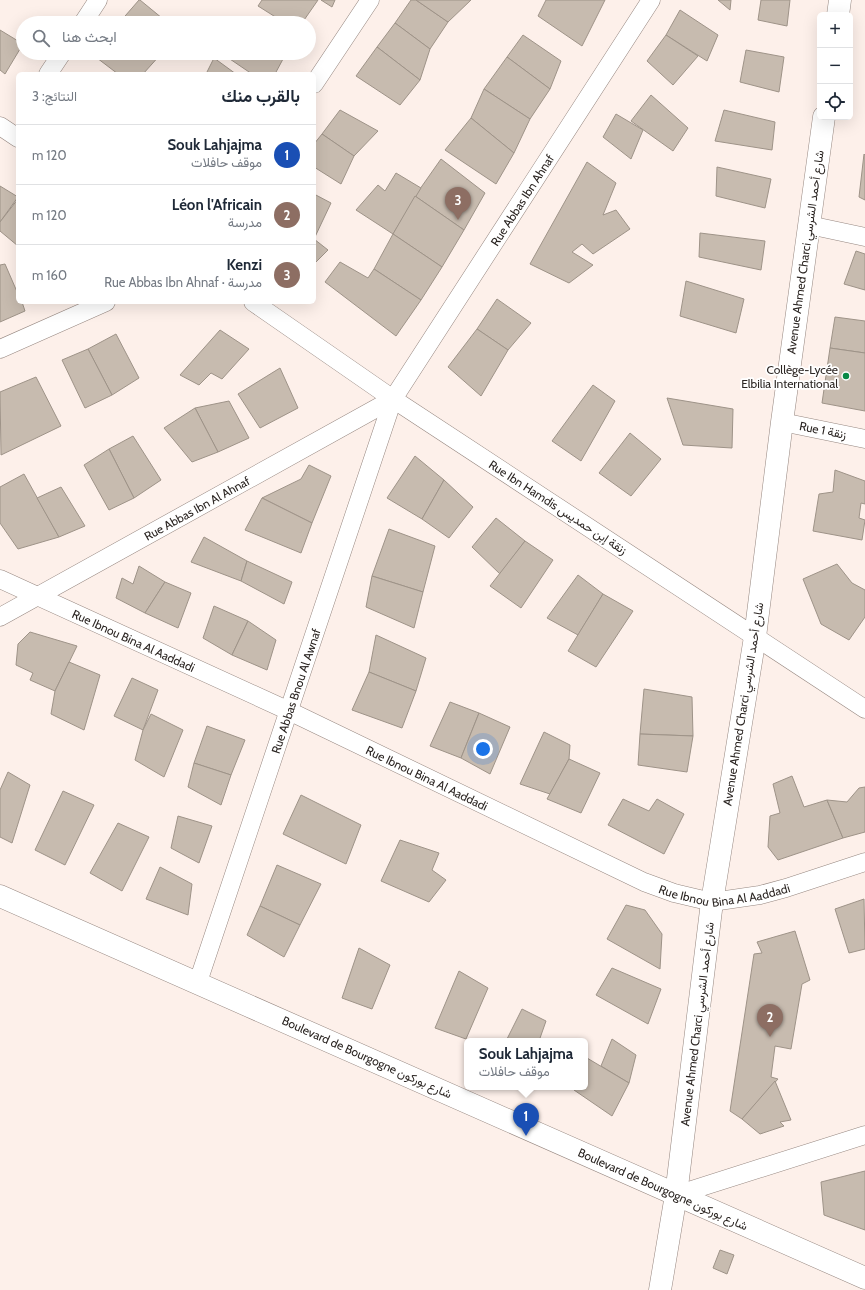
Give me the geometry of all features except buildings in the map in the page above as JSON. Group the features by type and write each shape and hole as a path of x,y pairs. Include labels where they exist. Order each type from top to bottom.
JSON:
{"street":[{"path":"88,16 98,0"},
{"path":"316,81 370,0"},
{"name":"Rue Abbas Ibn Ahnaf","path":"393,399 651,0"},
{"path":"838,12 840,0"},
{"path":"49,72 57,60"},
{"name":"Avenue Ahmed Charci شارع أحمد الشرسي","path":"660,1290 676,1195 712,902 755,637 782,422 824,120"},
{"path":"809,225 865,237"},
{"path":"0,349 101,304"},
{"name":"Rue Ibn Hamdis زنقة إبن حمديس","path":"256,304 393,399 865,709"},
{"name":"Rue Abbas Ibn Al Ahnaf","path":"0,617 393,399"},
{"name":"Rue Abbas Bnou Al Awnaf","path":"198,982 393,399"},
{"name":"Rue 1 زنقة","path":"782,422 865,439"},
{"name":"Rue Ibnou Bina Al Aaddadi","path":"0,579 289,711 644,882 674,893 712,902 760,895 865,862"},
{"name":"Boulevard de Bourgogne شارع بوركون","path":"0,896 198,982 865,1278"},
{"path":"676,1195 865,1135"}],"place":[{"name":"Kenzi","path":"458,220"},
{"name":"Collège-Lycée Elbilia International","path":"846,376"},
{"name":"Léon l'Africain","path":"770,1037"},
{"name":"Souk Lahjajma","path":"526,1136"}]}
